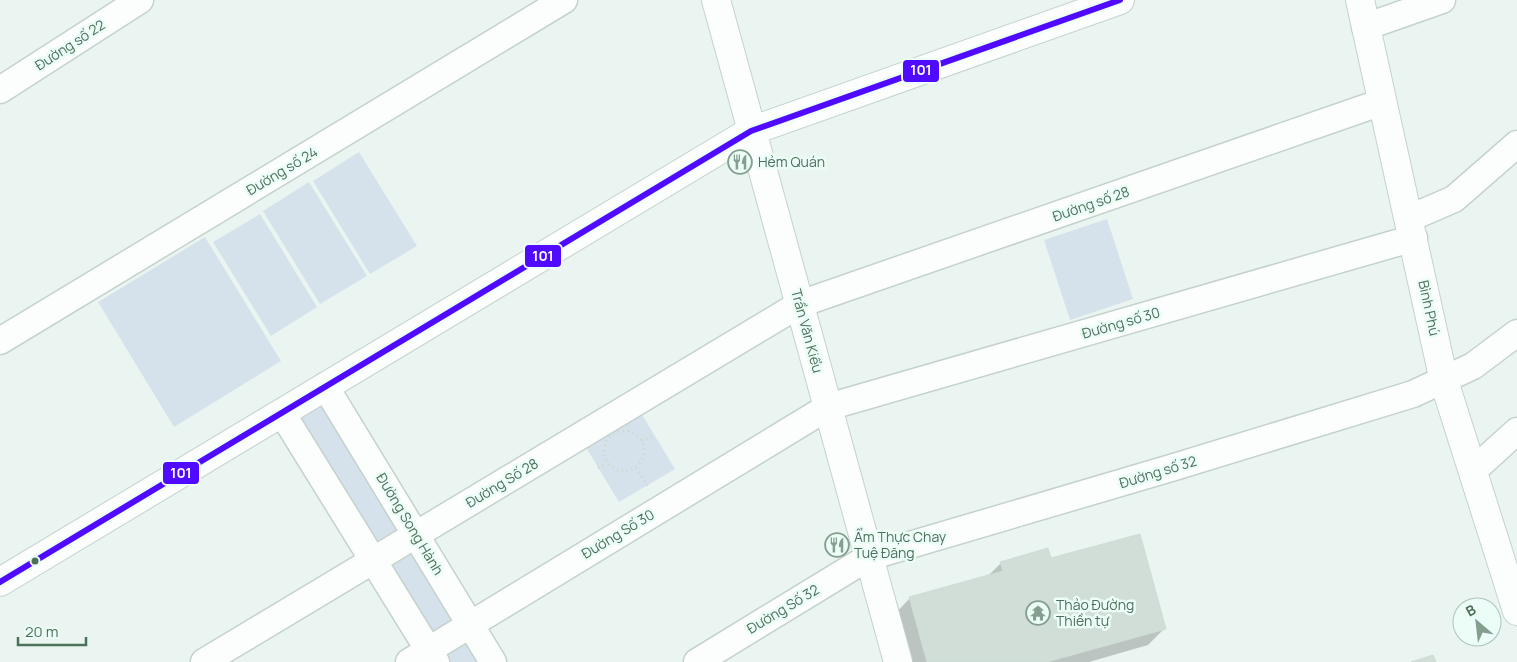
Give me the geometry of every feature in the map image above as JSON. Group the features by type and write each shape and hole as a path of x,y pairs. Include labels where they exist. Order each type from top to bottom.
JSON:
{"street":[{"name":"Đường số 22","path":"0,90 140,0"},
{"name":"Đường số 24","path":"0,341 564,0"},
{"name":"Trần Văn Kiểu","path":"716,0 898,662"},
{"path":"0,582 752,131 1120,0"},
{"name":"Bình Phú","path":"1360,0 1412,228 1444,381 1474,470 1517,611"},
{"path":"1365,27 1442,0"},
{"name":"Đường số 28","path":"800,304 1382,102"},
{"name":"Đường số 30","path":"828,407 1412,228 1454,199 1517,144"},
{"name":"Đường Số 28","path":"204,662 800,304"},
{"name":"Đường số 32","path":"869,557 1414,394 1444,381 1490,355 1517,333"},
{"name":"Đường Song Hành","path":"326,386 493,662"},
{"name":"Đường Số 30","path":"424,658 470,623 828,407"},
{"path":"282,413 373,561 424,658"},
{"path":"1474,470 1517,431"},
{"name":"Đường Số 32","path":"697,662 723,654 869,557"}],"path":[{"path":"627,431 633,433 642,441 644,456 636,468 617,470 607,462 605,457 606,444 614,434 627,431"},
{"path":"642,441 654,435"},
{"path":"598,468 607,462"}],"shaded area":[{"path":"359,152 417,246 370,274 313,181"},
{"path":"309,182 367,276 320,304 263,211"},
{"path":"260,214 317,307 271,336 213,242"},
{"path":"1107,219 1133,299 1070,320 1044,240"},
{"path":"205,237 281,361 174,427 98,302"},
{"path":"326,402 404,532 375,549 296,419"},
{"path":"638,408 675,469 619,502 582,441"},
{"path":"413,545 459,620 430,638 384,563"},
{"path":"467,635 484,662 446,662 440,652"}],"building":[{"name":"Thảo Đường Thiền tự","path":"1140,534 1166,629 1047,662 927,662 909,597 1003,571 1000,562 1048,548 1051,558"},
{"path":"1433,655 1436,662 1411,662"}],"transit line":[{"name":"101","path":"0,582 751,131 1120,0"}],"place":[{"name":"Hẻm Quán","path":"740,162"},
{"name":"Ẩm Thực Chay Tuệ Đăng","path":"837,545"},
{"name":"Thảo Đường Thiền tự","path":"1038,613"}]}
